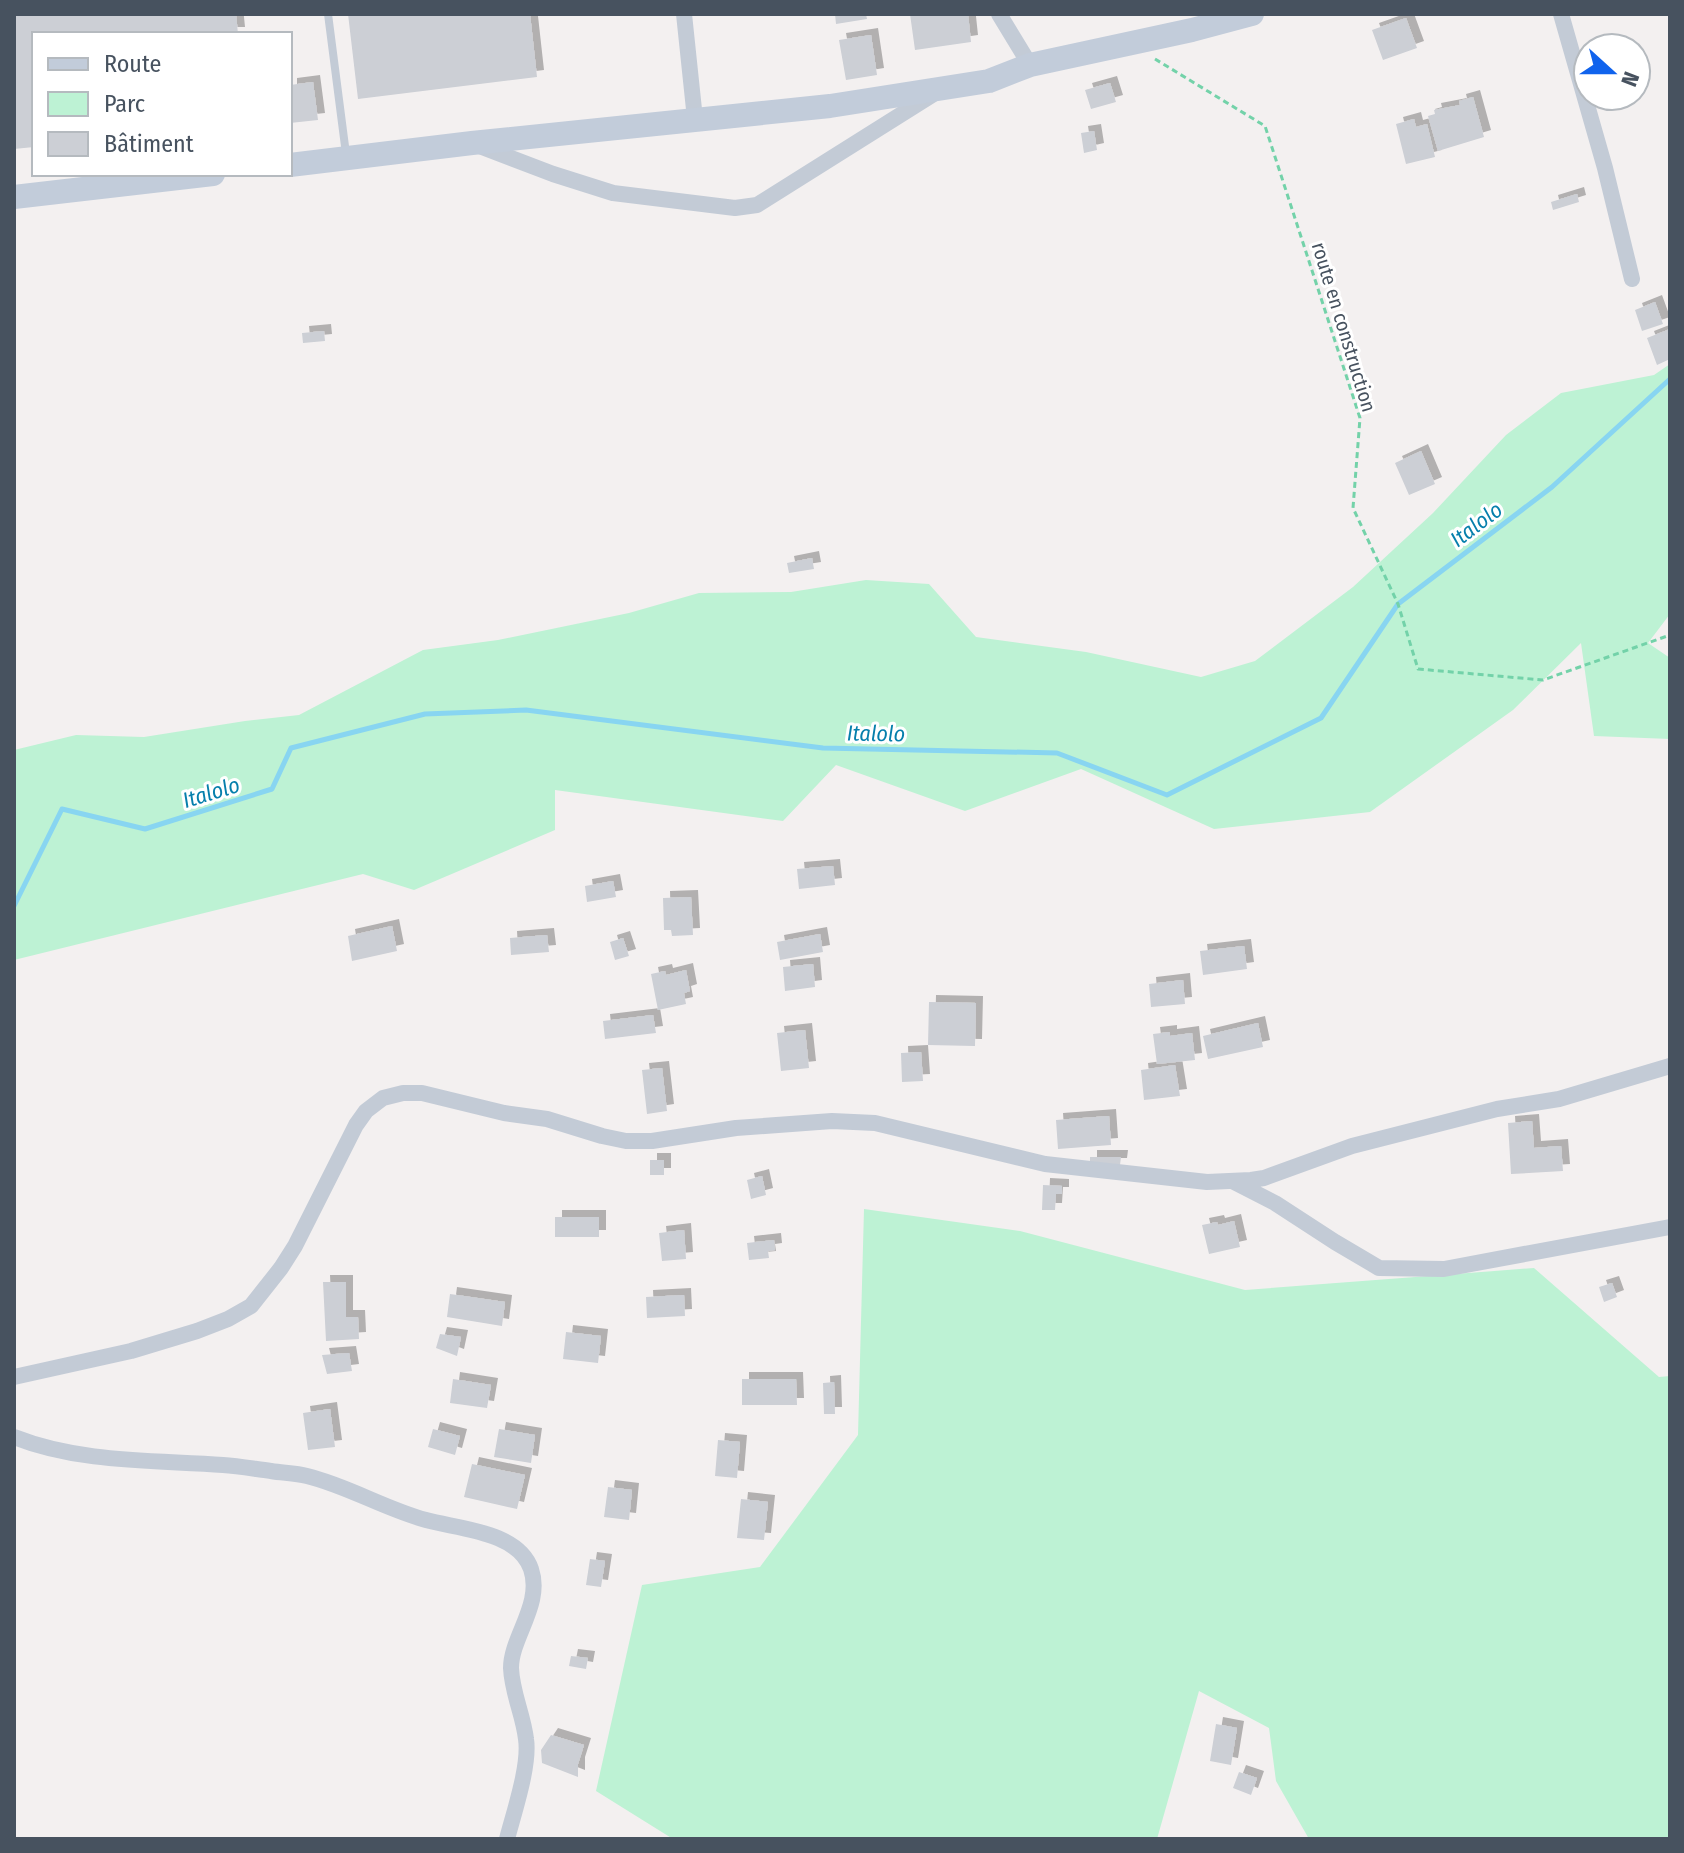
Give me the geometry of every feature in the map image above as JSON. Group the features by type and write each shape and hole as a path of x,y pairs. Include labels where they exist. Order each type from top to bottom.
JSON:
{"street":[{"path":"684,14 695,119"},
{"path":"999,14 1030,65"},
{"path":"292,165 830,106 942,89 989,81 1030,65 1252,14"},
{"path":"1561,14 1605,168 1632,279"},
{"path":"472,143 613,193 735,208 757,205 942,89"},
{"path":"14,197 196,176"},
{"path":"14,1377 131,1351 197,1331 251,1306 295,1246 356,1125 366,1111 383,1098 403,1093 422,1093 504,1113 547,1119 626,1141 652,1141 736,1128 850,1121 875,1123 1045,1164 1207,1182 1264,1178 1352,1146 1497,1109 1559,1099 1670,1066"},
{"path":"1233,1181 1275,1203 1379,1268 1444,1269 1670,1227"},
{"path":"14,1437 36,1446 96,1457 227,1465 306,1476 423,1519 488,1535 512,1545 526,1559 532,1571 533,1599 511,1662 512,1683 527,1739 527,1758 507,1839"}],"lane":[{"path":"328,14 347,158"}],"path":[{"name":"route en construction","path":"1128,43 1265,126 1360,418 1353,508 1398,604 1418,669 1543,680 1670,635"}],"green space":[{"path":"1670,364 1670,614 1648,643 1670,658 1670,739 1594,736 1581,643 1513,710 1370,812 1214,829 1081,769 965,811 836,765 783,821 555,790 555,830 414,890 363,874 14,960 14,750 76,735 144,737 299,715 423,650 498,640 629,613 699,593 791,592 866,580 929,584 976,637 1086,652 1201,677 1255,661 1353,587 1433,513 1506,435 1561,393 1654,375"},
{"path":"864,1209 1020,1231 1245,1290 1534,1268 1659,1377 1670,1376 1670,1839 1309,1839 1276,1781 1269,1728 1199,1691 1157,1839 673,1839 596,1791 642,1585 760,1567 858,1435"}],"building":[{"path":"14,14 236,14 238,32 32,32 32,147 14,149"},
{"path":"348,14 530,14 537,77 358,99"},
{"path":"835,14 866,14 867,19 836,24"},
{"path":"910,14 968,14 971,42 915,50"},
{"path":"1406,18 1417,48 1383,60 1372,30"},
{"path":"871,35 877,75 846,80 839,40"},
{"path":"313,82 318,120 292,123 292,85"},
{"path":"1110,83 1116,102 1091,109 1085,90"},
{"path":"1473,97 1484,137 1438,151 1428,116 1435,114 1434,110 1460,105 1459,101"},
{"path":"1414,119 1416,127 1427,124 1435,157 1406,164 1396,124"},
{"path":"1094,131 1097,150 1084,153 1081,133"},
{"path":"1577,194 1579,202 1553,210 1551,202"},
{"path":"1655,302 1663,324 1642,331 1635,310"},
{"path":"1670,329 1670,359 1657,365 1647,338"},
{"path":"324,331 325,341 303,343 302,333"},
{"path":"1421,451 1435,484 1409,495 1395,463"},
{"path":"812,558 814,569 789,573 787,563"},
{"path":"833,866 835,885 799,889 797,869"},
{"path":"613,881 616,897 587,902 585,886"},
{"path":"691,897 693,935 672,936 671,930 664,930 663,898"},
{"path":"392,926 397,951 352,961 348,936"},
{"path":"820,934 823,952 780,960 777,942"},
{"path":"547,935 549,952 511,955 510,938"},
{"path":"623,938 629,956 615,960 610,942"},
{"path":"1244,946 1247,969 1203,975 1200,951"},
{"path":"813,964 815,987 785,991 783,967"},
{"path":"686,970 690,991 684,993 686,1004 658,1010 651,974 665,971 666,975"},
{"path":"1183,980 1185,1004 1151,1007 1149,984"},
{"path":"929,1002 976,1003 975,1046 928,1045"},
{"path":"653,1015 656,1033 605,1039 603,1021"},
{"path":"1258,1023 1263,1047 1208,1059 1203,1036"},
{"path":"805,1030 809,1068 781,1071 777,1033"},
{"path":"1170,1032 1170,1036 1192,1033 1195,1060 1157,1064 1153,1034"},
{"path":"921,1052 923,1081 902,1082 901,1053"},
{"path":"1175,1065 1180,1096 1144,1100 1141,1070"},
{"path":"662,1068 667,1111 647,1114 642,1070"},
{"path":"1109,1116 1111,1145 1058,1149 1056,1120"},
{"path":"1532,1121 1534,1148 1561,1146 1563,1171 1511,1174 1508,1123"},
{"path":"1090,1157 1121,1157 1120,1165 1090,1165"},
{"path":"650,1160 664,1160 664,1175 650,1175"},
{"path":"762,1176 766,1195 751,1199 747,1180"},
{"path":"1043,1185 1062,1186 1062,1194 1056,1194 1055,1210 1042,1210"},
{"path":"555,1217 599,1217 599,1237 555,1237"},
{"path":"1234,1221 1240,1247 1209,1254 1202,1225"},
{"path":"684,1230 686,1259 662,1261 659,1233"},
{"path":"774,1240 775,1250 768,1251 769,1258 749,1260 747,1243"},
{"path":"323,1282 346,1282 346,1317 358,1317 359,1339 326,1341"},
{"path":"1612,1283 1617,1297 1604,1302 1599,1287"},
{"path":"450,1294 505,1302 502,1326 447,1317"},
{"path":"684,1295 685,1316 647,1318 646,1297"},
{"path":"566,1332 601,1336 598,1363 563,1359"},
{"path":"440,1334 461,1337 457,1356 436,1348"},
{"path":"349,1353 352,1371 327,1374 322,1355"},
{"path":"453,1379 491,1385 487,1408 450,1403"},
{"path":"742,1379 796,1379 797,1405 742,1405"},
{"path":"834,1382 835,1414 824,1414 823,1383"},
{"path":"330,1409 335,1447 308,1450 303,1413"},
{"path":"433,1429 460,1436 455,1455 428,1447"},
{"path":"499,1429 535,1435 531,1463 494,1457"},
{"path":"718,1440 740,1442 737,1478 715,1476"},
{"path":"472,1464 525,1475 517,1509 464,1497"},
{"path":"608,1487 632,1490 629,1520 604,1517"},
{"path":"741,1499 768,1502 764,1540 737,1538"},
{"path":"590,1559 605,1561 601,1587 586,1585"},
{"path":"571,1656 588,1658 586,1669 569,1666"},
{"path":"1216,1724 1237,1728 1231,1765 1210,1761"},
{"path":"551,1735 584,1745 578,1777 542,1763 541,1750"},
{"path":"1239,1772 1257,1778 1251,1795 1233,1788"}],"waterway":[{"name":"Italolo","path":"14,906 62,809 145,829 272,789 291,748 425,714 526,710 823,748 1057,753 1167,795 1321,718 1398,604 1552,487 1670,379"}]}
